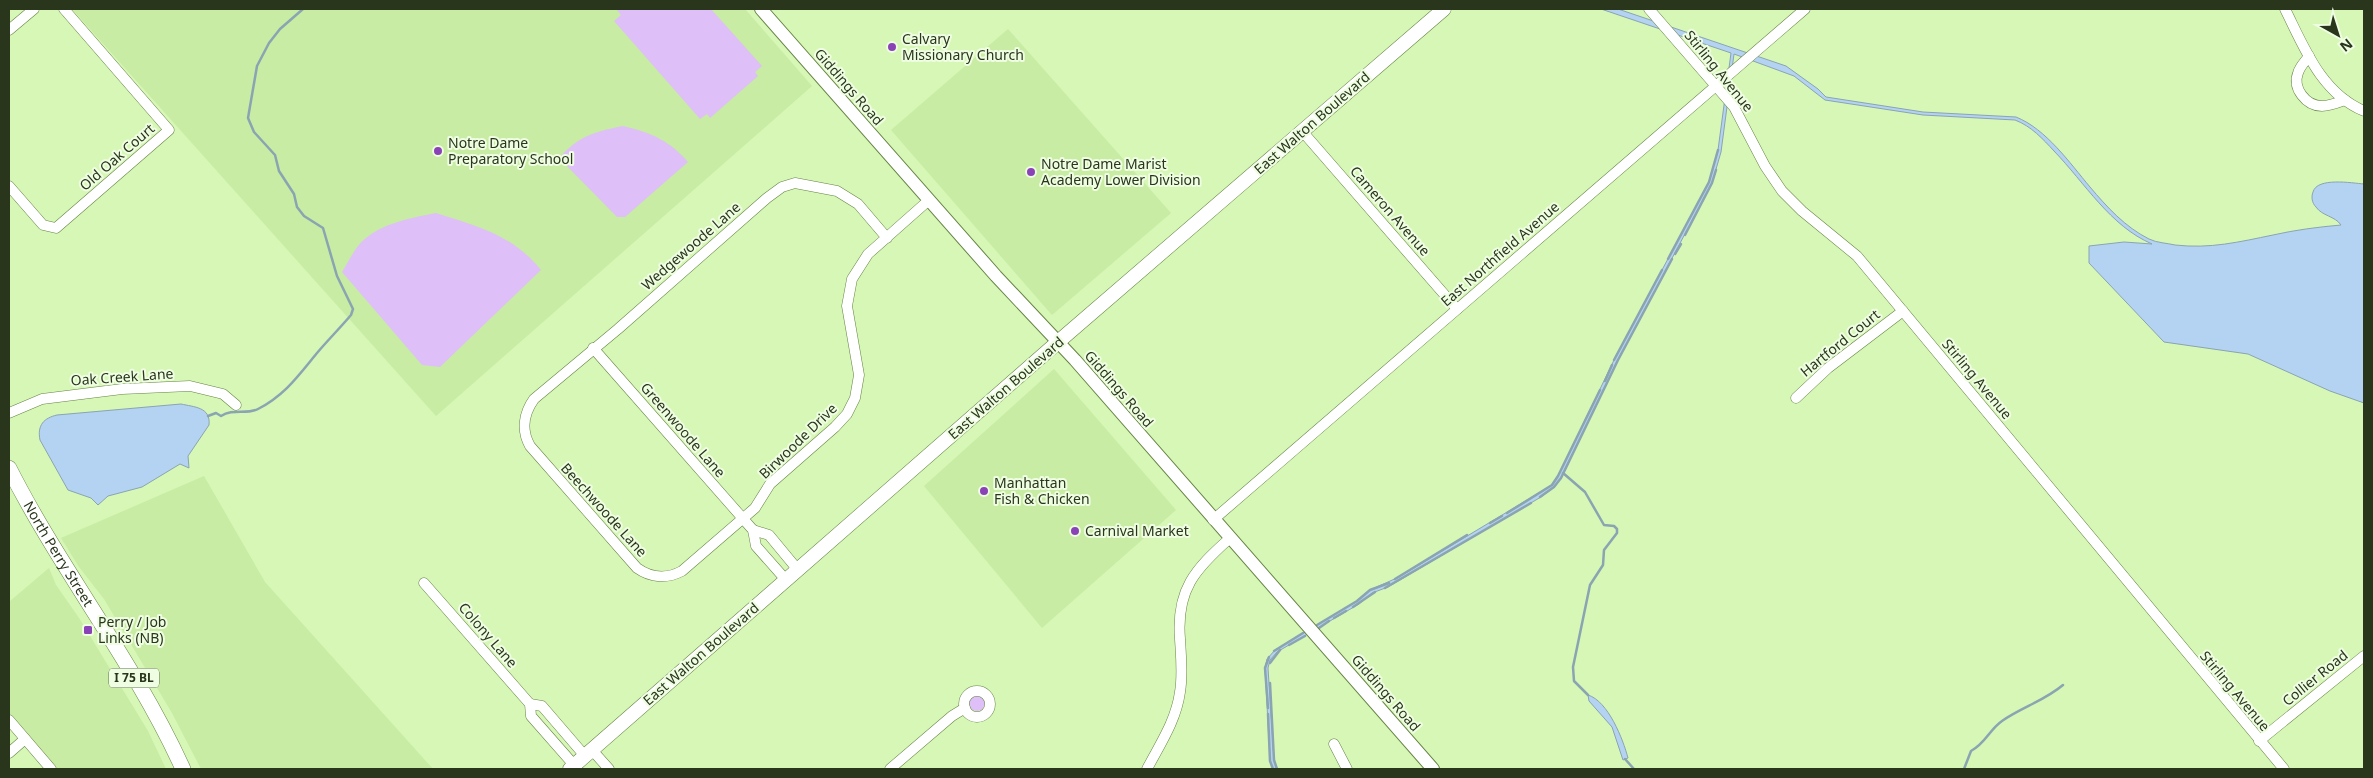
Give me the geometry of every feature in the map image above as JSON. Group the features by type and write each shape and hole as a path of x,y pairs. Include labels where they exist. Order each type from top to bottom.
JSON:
{"main road":[{"name":"East Walton Boulevard","path":"572,767 1058,342 1444,9"},
{"name":"North Perry Street","path":"9,468 29,506 152,709 183,769"}],"street":[{"path":"9,30 34,9"},
{"name":"Old Oak Court","path":"9,186 43,226 56,228 169,130 64,9"},
{"name":"Giddings Road","path":"761,9 996,276 1058,342 1229,539 1433,769"},
{"name":"Stirling Avenue","path":"1649,9 1739,114 1765,166 1782,191 1802,211 1850,249 2284,769"},
{"name":"East Northfield Avenue","path":"1213,520 1805,9"},
{"path":"2285,9 2309,56 2324,80 2345,100 2364,111"},
{"path":"2309,56 2299,69 2296,80 2301,94 2316,106 2330,105 2345,100"},
{"name":"Cameron Avenue","path":"1302,131 1457,309"},
{"name":"Wedgewoode Lane","path":"527,411 539,393 618,329 767,198 786,185 795,183 812,185 846,195 858,204 887,238"},
{"name":"Birwoode Drive","path":"742,518 762,498 770,484 840,423 850,409 857,393 859,375 848,314 848,292 852,279 861,263 929,200"},
{"name":"Hartford Court","path":"1796,398 1828,368 1902,311"},
{"name":"Greenwoode Lane","path":"593,348 753,530 768,535 798,570"},
{"name":"Oak Creek Lane","path":"9,413 42,400 79,393 132,388 190,386 223,394 236,405"},
{"name":"Beechwoode Lane","path":"527,411 525,435 533,450 641,572 659,577 677,573 742,518"},
{"name":"Greenwoode Lane","path":"753,530 756,546 786,580"},
{"path":"1147,769 1169,730 1179,699 1182,667 1179,618 1184,593 1199,567 1229,539"},
{"name":"Colony Lane","path":"424,583 530,704 531,716 572,767"},
{"name":"Collier Road","path":"2259,741 2364,656"},
{"name":"Colony Lane","path":"530,704 542,706 588,753 609,769"},
{"path":"890,769 952,716 965,708"},
{"path":"9,720 51,769"},
{"path":"9,753 25,739"},
{"path":"1334,744 1347,769"}],"shaded area":[{"path":"72,9 745,9 812,86 436,416"},
{"path":"711,9 762,66 755,72 758,76 710,118 707,114 700,119 614,21 621,15 617,10"},
{"name":"Notre Dame Marist Academy Lower Division","path":"1008,29 1171,213 1052,315 891,130"},
{"path":"623,126 659,138 674,148 688,162 625,217 617,217 559,158 573,145 587,136"},
{"path":"436,213 493,233 506,240 519,248 541,270 440,367 422,365 342,272 358,246 374,232 394,223"},
{"path":"1054,369 1176,510 1042,628 924,486"},
{"path":"204,476 265,582 433,769 201,769 172,713 104,599 79,567 61,538"},
{"path":"49,568 56,585 79,618 148,731 166,769 53,769 9,718 9,602"},
{"path":"974,695 980,695 985,700 983,709 974,711 969,706 969,700"}],"water":[{"path":"1601,9 1618,9 1786,66 1826,97 1923,112 2016,117 2027,122 2047,138 2124,223 2149,239 2159,242 2188,246 2212,245 2298,230 2341,225 2319,210 2312,200 2313,192 2321,184 2344,182 2364,184 2364,403 2330,391 2248,354 2164,342 2089,263 2089,246 2124,242 2152,244 2137,236 2111,215 2046,142 2021,123 2015,120 1923,115 1825,100 1794,76 1734,54 1721,152 1712,183 1618,360 1561,478 1554,487 1541,497 1388,587 1372,593 1359,604 1277,652 1270,660 1268,668 1274,760 1277,769 1273,769 1270,761 1265,668 1267,659 1275,650 1357,601 1370,590 1399,577 1552,485 1615,358 1709,182 1718,150 1731,53"},
{"path":"181,404 201,409 209,419 209,425 188,456 189,468 180,464 142,487 108,496 98,505 91,498 68,490 40,440 41,426 45,420 57,415"},
{"path":"1588,695 1602,705 1614,722 1628,758 1623,760 1612,727 1589,701"}],"waterway":[{"path":"208,416 216,413 221,416 230,412 249,412 268,404 297,377 351,315 353,309 337,276 323,228 304,216 297,207 294,194 279,171 275,155 254,132 248,118 257,66 269,43 280,29 303,9"},
{"path":"1668,259 1709,182 1718,150"},
{"path":"1685,235 1712,183 1716,170"},
{"path":"1675,254 1681,244"},
{"path":"1540,497 1554,487 1561,478 1618,360 1672,259"},
{"path":"1614,360 1662,270"},
{"path":"1605,381 1612,365"},
{"path":"1507,513 1552,485 1600,390"},
{"path":"1563,473 1585,492 1604,525 1614,526 1617,529 1617,533 1604,550 1603,565 1590,585 1573,667 1574,681 1588,695"},
{"path":"1385,588 1531,503"},
{"path":"1490,523 1502,516"},
{"path":"1395,579 1467,535"},
{"path":"1317,625 1357,601 1370,590 1389,583"},
{"path":"1353,607 1375,592"},
{"path":"1334,618 1346,611"},
{"path":"1319,628 1329,621"},
{"path":"1274,651 1303,633"},
{"path":"1289,645 1305,636"},
{"path":"1270,663 1280,650"},
{"path":"1268,708 1265,668 1269,657"},
{"path":"1270,683 1274,760 1277,769"},
{"path":"1964,769 1971,751 1998,725 2063,685"},
{"path":"1268,714 1270,761 1273,769"},
{"path":"1625,759 1634,769"}],"place":[{"name":"Calvary Missionary Church","path":"892,47"},
{"name":"Notre Dame Preparatory School","path":"438,151"},
{"name":"Notre Dame Marist Academy Lower Division","path":"1031,172"},
{"name":"Manhattan Fish & Chicken","path":"984,491"},
{"name":"Carnival Market","path":"1075,531"},
{"name":"Perry / Job Links (NB)","path":"88,630"}]}
